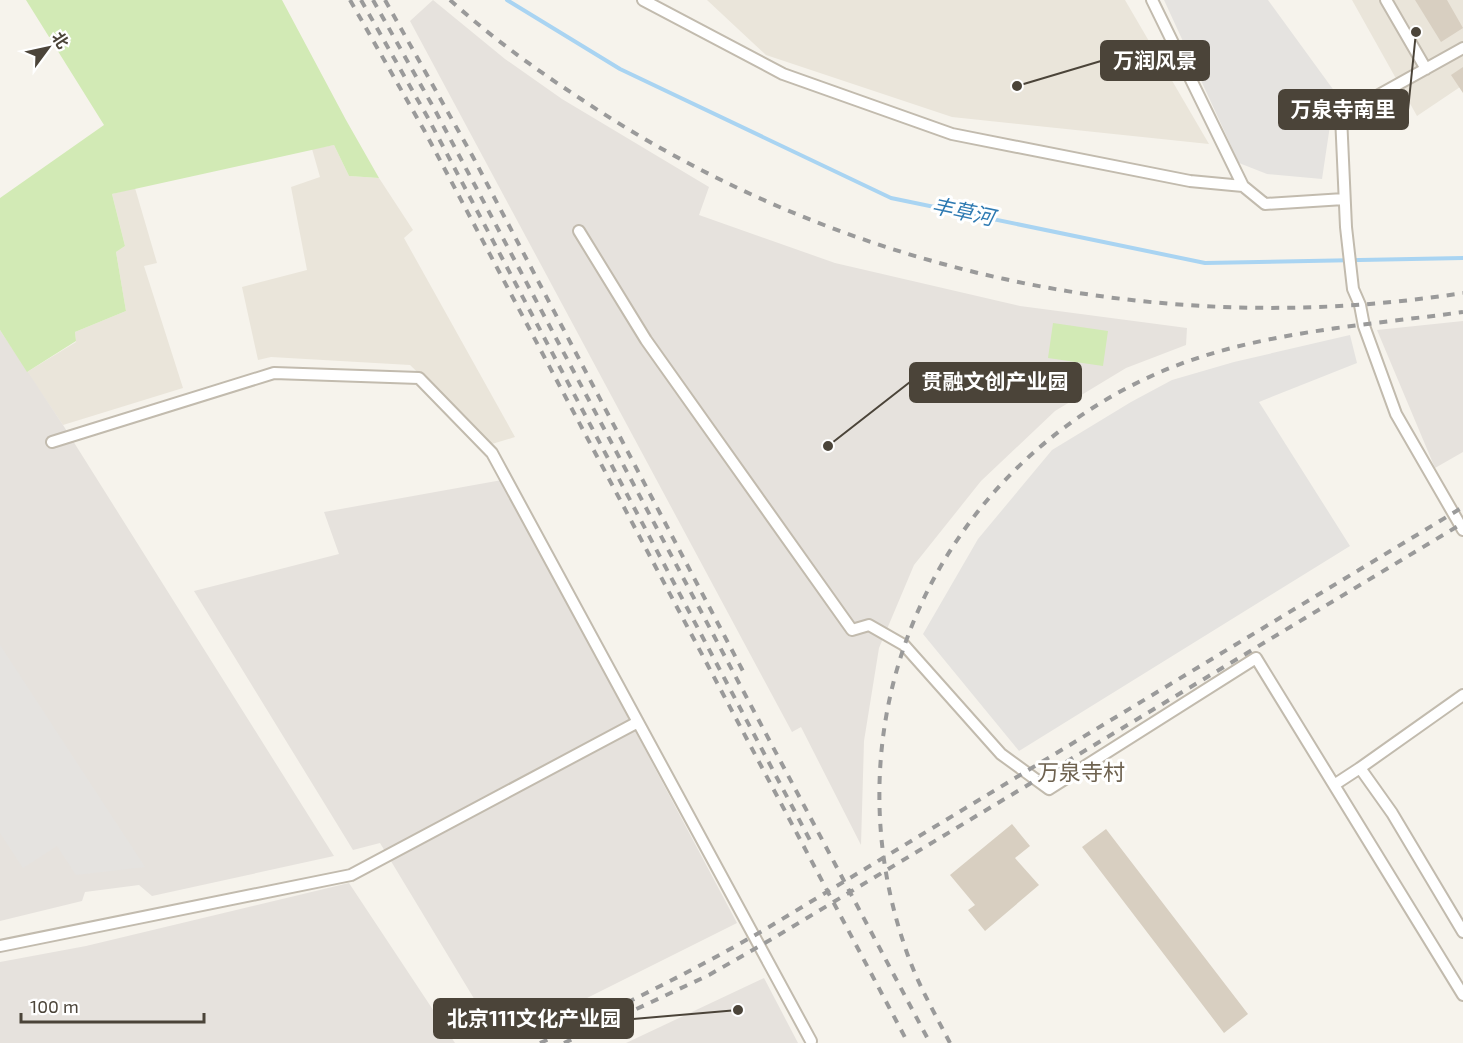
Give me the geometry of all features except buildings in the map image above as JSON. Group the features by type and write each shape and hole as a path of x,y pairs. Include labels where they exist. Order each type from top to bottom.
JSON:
{"street":[{"path":"643,0 783,74 952,134 1190,181 1243,186"},
{"path":"1152,0 1243,186 1264,204 1344,199"},
{"path":"1386,0 1426,69"},
{"path":"1463,48 1341,116 1344,199 1353,289 1396,414 1463,530"},
{"path":"579,231 646,340 852,630 869,626 904,645 1001,754 1049,789 1256,658 1463,995"},
{"path":"52,442 274,373 419,378 492,453 811,1041"},
{"path":"1334,785 1463,695"},
{"path":"0,946 351,875 638,722"},
{"path":"1360,768 1392,813 1463,932"}],"shaded area":[{"path":"433,0 505,59 562,99 709,187 699,215 835,263 1020,306 1187,328 1186,345 1126,368 1055,411 981,481 914,565 879,648 864,741 861,845 801,727 792,732 410,21"},
{"path":"707,0 1125,0 1209,144 952,117 766,55"},
{"path":"1164,0 1268,0 1335,92 1322,179 1267,174 1239,163"},
{"path":"1352,0 1463,0 1463,85 1417,116"},
{"path":"334,145 349,176 379,178 413,230 404,238 515,437 492,444 410,365 271,357 258,360 242,287 307,270 291,187 320,177 312,149"},
{"path":"135,188 157,263 144,266 183,388 63,425 27,372 76,342 75,332 126,311 116,252 125,246 112,194"},
{"path":"1463,321 1463,452 1435,468 1377,330"},
{"path":"0,330 63,425 334,856 152,896 139,885 85,892 82,901 0,921"},
{"path":"1350,335 1357,363 1259,402 1350,546 1019,751 923,634 978,539 1052,450 1131,402 1172,380 1234,362"},
{"path":"502,480 737,923 583,1000 496,1035 380,843 353,850 194,591 339,554 324,512"},
{"path":"0,645 145,867 76,875 57,846 23,868 0,833"},
{"path":"349,883 455,1043 0,1043 0,962 86,946"},
{"path":"764,978 798,1043 626,1043"}],"green space":[{"path":"26,0 282,0 379,178 349,176 334,145 112,194 125,246 116,252 126,311 75,332 76,341 27,372 0,330 0,198 104,125"},
{"path":"1053,323 1108,331 1103,366 1048,358"}],"waterway":[{"name":"丰草河","path":"507,0 620,69 891,198 1205,263 1463,258"}],"railway":[{"path":"350,0 424,130 908,1043"},
{"path":"361,0 428,118 812,844"},
{"path":"373,0 436,112 930,1043"},
{"path":"385,0 473,157 745,675"},
{"path":"450,0 497,40 547,76 680,159 784,209 893,249 1004,279 1117,298 1232,307 1348,306 1463,293"},
{"path":"950,1043 920,984 905,947 884,860 880,774 892,690 918,610 959,537 1013,472 1080,416 1158,373 1194,359 1269,339 1463,312"},
{"path":"540,1043 656,988 769,927 1463,507"},
{"path":"564,1043 709,975 777,936 1463,523"}],"place":[{"name":"万泉寺南里","path":"1416,32"},
{"name":"万润风景","path":"1017,86"},
{"name":"贯融文创产业园","path":"828,446"},
{"name":"北京111文化产业园","path":"738,1010"}],"district":[{"name":"万泉寺村","path":"1081,772"}]}
